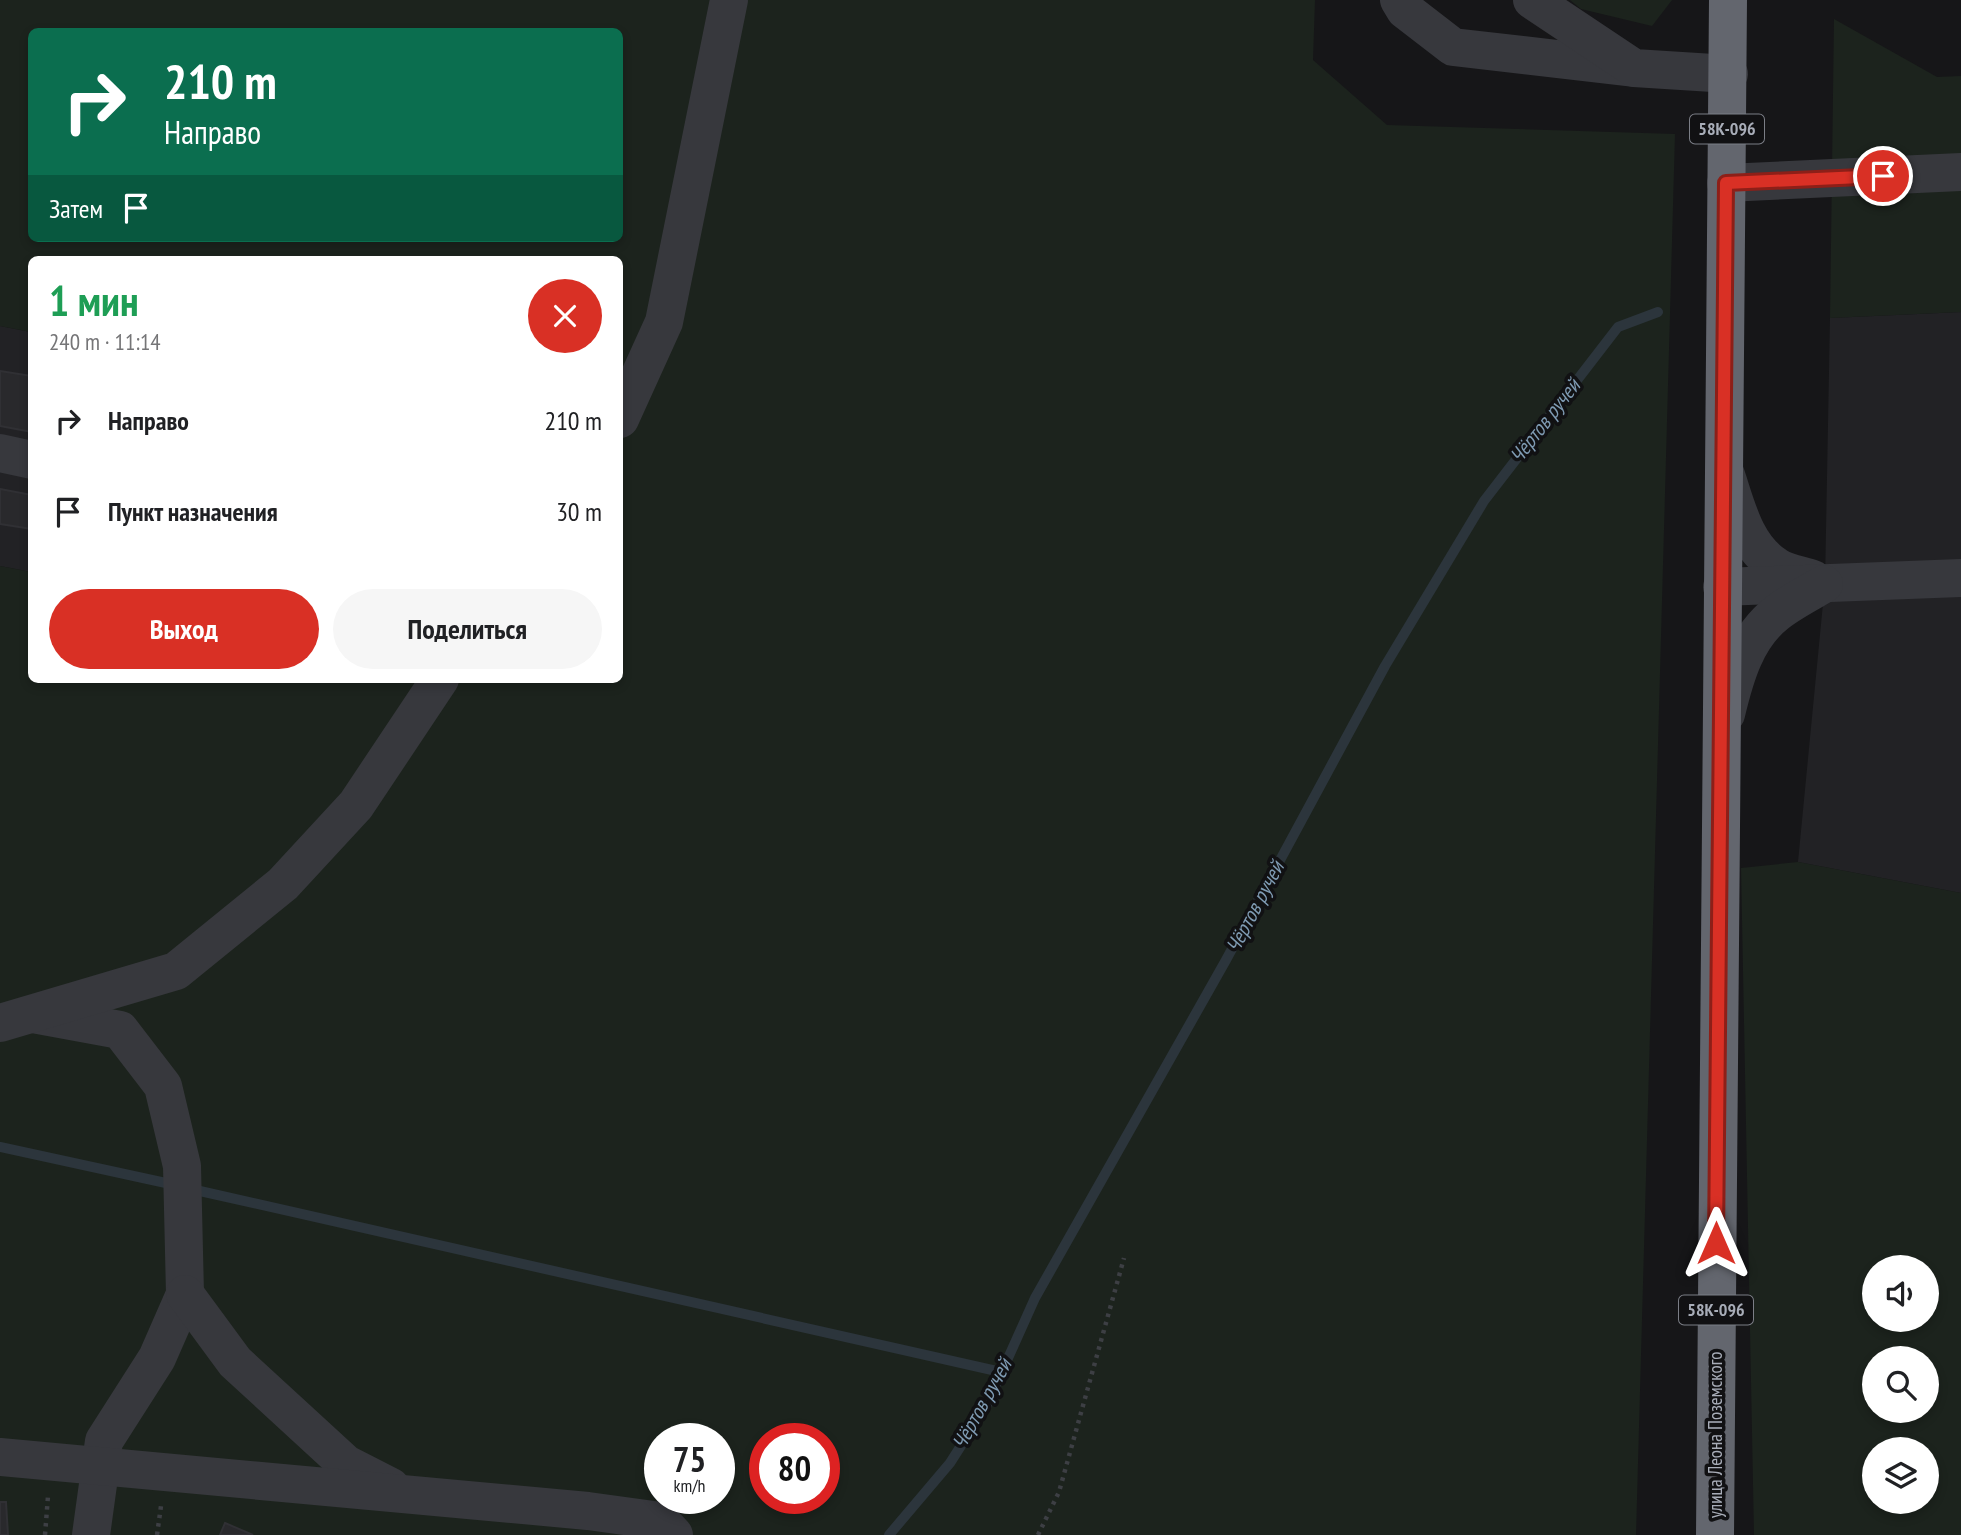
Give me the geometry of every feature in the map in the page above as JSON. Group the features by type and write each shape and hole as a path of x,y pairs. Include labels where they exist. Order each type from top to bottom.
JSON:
{"highway":[{"name":"58К-096","path":"1728,0 1729,74"},
{"name":"улица Леона Поземского","path":"1715,1535 1723,468 1729,74"}],"lane":[{"path":"623,412 664,322 729,0"},
{"path":"1399,0 1405,10 1453,47 1634,68 1729,74"},
{"path":"1532,0 1634,68"},
{"path":"1726,183 1961,172"},
{"path":"0,453 28,459"},
{"path":"1723,468 1752,545 1777,567 1825,583"},
{"path":"1722,587 1961,579"},
{"path":"1721,736 1735,677 1755,634 1777,612 1825,583"},
{"path":"17,1019 176,971 283,884 356,805 437,683"},
{"path":"17,1019 120,1030 163,1086 182,1166 186,1294 157,1358 104,1441 91,1535"},
{"path":"186,1294 235,1362 346,1464 407,1495"},
{"path":"0,1457 588,1511 661,1521 674,1535"}],"path":[{"path":"1038,1535 1059,1492 1124,1258"},
{"path":"45,1535 48,1495"},
{"path":"157,1535 162,1502"}],"shaded area":[{"path":"0,0 1315,0 1313,60 1387,125 1675,134 1636,1535 0,1535 0,566 28,571 28,683 623,683 623,256 28,256 28,331 0,326"},
{"path":"1570,0 1672,0 1652,26 1581,9"},
{"path":"1834,19 1937,77 1961,76 1961,312 1830,318"},
{"path":"1961,312 1961,893 1798,862 1825,583 1830,318"},
{"path":"0,326 28,331 28,571 0,566"},
{"path":"1798,862 1961,893 1961,1535 1754,1535 1741,868"}],"building":[{"path":"0,371 28,375 28,431 0,426"},
{"path":"0,489 28,494 28,528 0,524"},
{"path":"0,1502 6,1502 8,1535 0,1535"},
{"path":"225,1523 253,1535 220,1535"}],"waterway":[{"name":"Чёртов ручей","path":"889,1535 950,1463 987,1405 1035,1298 1226,960 1385,666 1484,501 1618,327 1658,312"},
{"path":"0,1147 175,1185"},
{"path":"191,1189 1001,1372"}],"route":[{"path":"1716,1243 1726,183 1883,176"}]}
